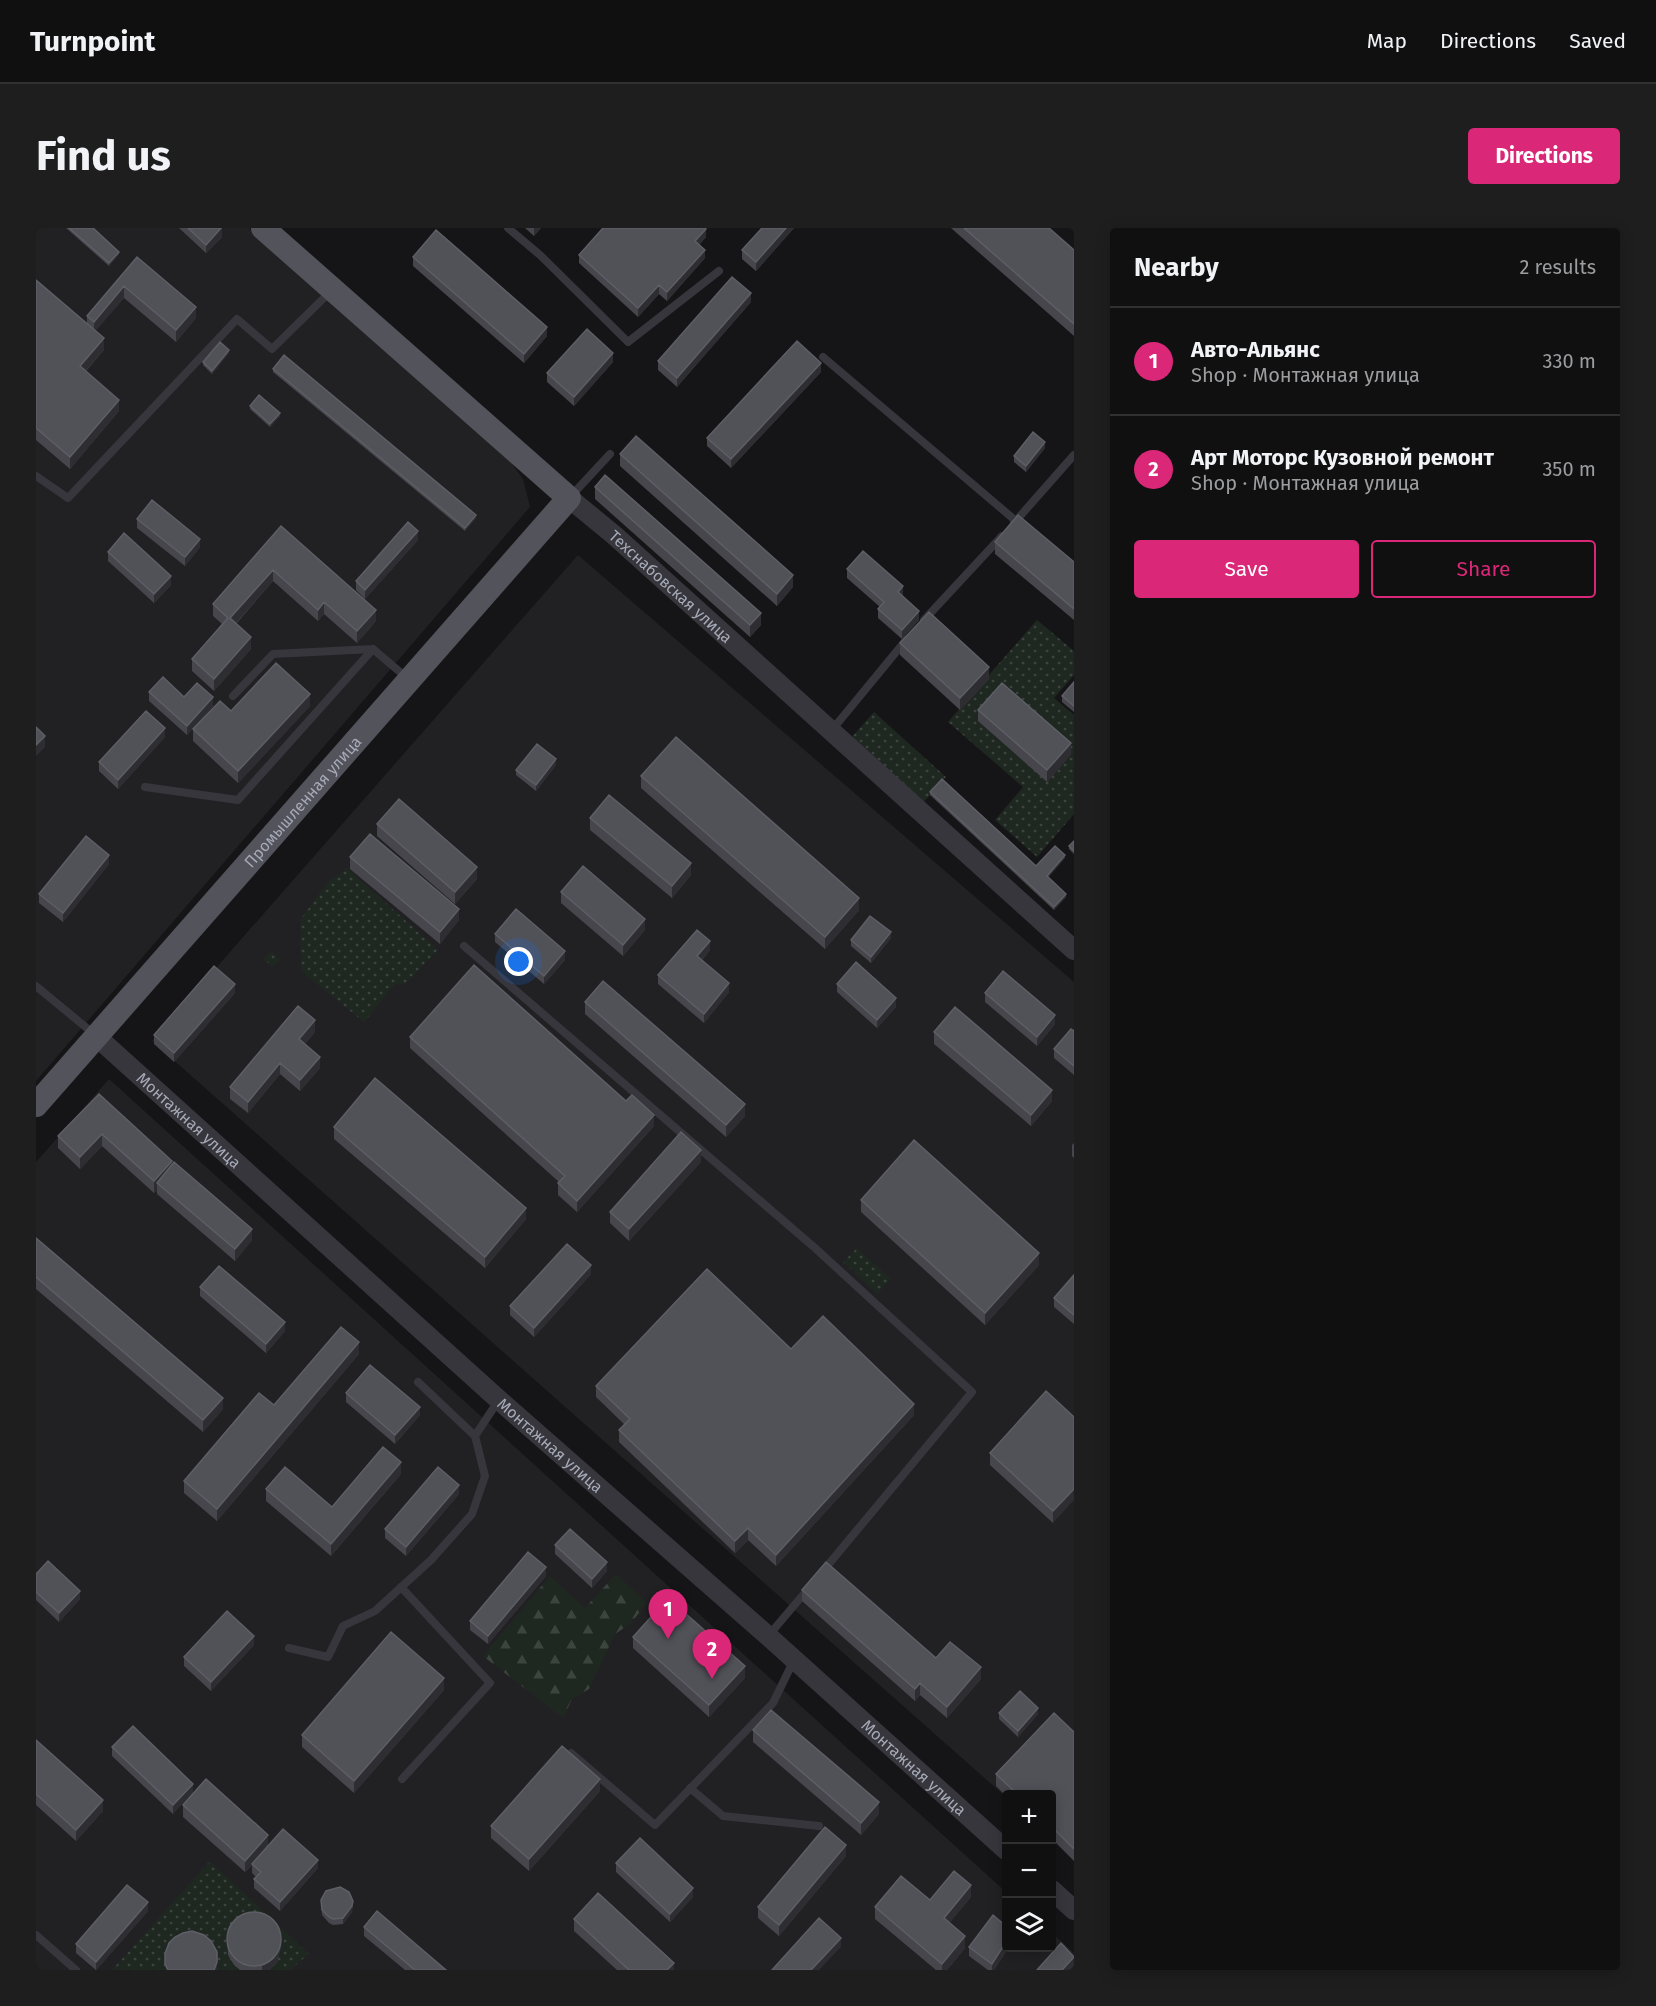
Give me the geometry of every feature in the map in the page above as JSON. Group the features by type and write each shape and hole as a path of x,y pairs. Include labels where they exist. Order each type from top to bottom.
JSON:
{"main road":[{"name":"Техснабовская улица","path":"263,228 569,498"},
{"name":"Промышленная улица","path":"36,1105 569,498"}],"street":[{"name":"Техснабовская улица","path":"569,498 614,535 1074,950"},
{"name":"Монтажная улица","path":"97,1037 499,1400 768,1636 1002,1846"},
{"path":"1056,1894 1074,1910"}],"lane":[{"path":"508,228 540,255 628,342 719,271"},
{"path":"36,476 68,498 237,319 272,350 333,289"},
{"path":"823,357 1016,521"},
{"path":"569,498 610,454"},
{"path":"831,731 892,655 1074,455"},
{"path":"233,696 273,654 373,649 408,679"},
{"path":"145,787 238,800 373,649"},
{"path":"465,946 815,1248 972,1392 820,1575"},
{"path":"36,986 97,1037"},
{"path":"289,1648 328,1657 343,1626 375,1611 431,1560 472,1514 485,1476 475,1436 418,1383"},
{"path":"475,1436 499,1400"},
{"path":"768,1636 812,1584"},
{"path":"401,1587 490,1683 402,1779"},
{"path":"571,1753 655,1825 773,1703 794,1660"},
{"path":"690,1788 723,1816 819,1826"},
{"path":"36,1935 76,1970"}],"shaded area":[{"path":"36,228 249,228 499,445 523,479 530,507 36,1081"},
{"path":"578,555 1074,982 1074,1857 1056,1805 1056,1790 1002,1790 1002,1793 152,1041"},
{"path":"109,1079 1002,1888 1002,1952 1056,1952 1056,1937 1074,1953 1074,1970 36,1970 36,1162"}],"green space":[{"path":"1037,620 1074,651 1074,675 1054,698 1074,715 1074,814 1037,857 995,820 1023,787 948,722"},
{"path":"874,712 946,777 921,805 849,740"},
{"path":"347,868 438,950 404,985 395,984 364,1022 301,971 300,920 328,882"},
{"path":"271,951 280,959 273,967 263,959"},
{"path":"857,1248 891,1279 877,1294 843,1262"},
{"path":"616,1574 647,1603 630,1624 615,1634 589,1689 572,1699 563,1718 483,1656 550,1576 585,1608"},
{"path":"210,1861 309,1954 290,1970 112,1970"}],"building":[{"path":"69,228 93,228 119,252 109,263"},
{"path":"188,228 221,228 206,245"},
{"path":"603,228 705,228 695,241 705,250 667,292 659,285 638,308 579,255"},
{"path":"762,228 786,228 756,262 742,250"},
{"path":"964,228 1049,228 1074,250 1074,324"},
{"path":"436,230 547,327 524,354 413,257"},
{"path":"137,257 196,307 176,330 124,286 94,322 87,316"},
{"path":"732,277 751,293 677,378 658,361"},
{"path":"36,280 104,338 80,366 119,400 70,457 36,428"},
{"path":"587,329 613,353 574,397 547,373"},
{"path":"797,341 821,363 731,459 707,438"},
{"path":"220,342 229,350 212,371 203,362"},
{"path":"284,355 476,515 465,528 273,369"},
{"path":"259,395 280,413 270,424 250,406"},
{"path":"1033,432 1045,442 1026,466 1014,456"},
{"path":"636,436 793,575 777,594 620,454"},
{"path":"605,475 761,613 750,625 595,487"},
{"path":"152,500 200,539 185,557 137,519"},
{"path":"1018,515 1074,562 1074,609 995,542"},
{"path":"408,522 418,531 365,590 356,581"},
{"path":"281,526 376,610 357,631 324,602 318,610 273,570 230,618 251,637 214,679 192,659 228,618 213,604"},
{"path":"124,533 171,576 154,594 108,552"},
{"path":"863,551 903,586 898,592 919,611 902,630 878,609 884,602 847,569"},
{"path":"929,612 989,667 960,698 900,643"},
{"path":"276,663 310,694 238,771 193,729 220,701 231,711"},
{"path":"163,677 184,697 197,683 213,697 187,726 149,692"},
{"path":"1074,682 1074,706 1062,696"},
{"path":"1002,683 1071,743 1047,770 978,710"},
{"path":"146,711 165,728 118,780 99,762"},
{"path":"36,727 45,736 36,745"},
{"path":"676,737 859,898 825,937 641,776"},
{"path":"537,744 556,759 536,785 516,770"},
{"path":"942,779 1036,866 1055,846 1065,855 1047,876 1066,894 1054,907 930,792"},
{"path":"609,795 691,863 672,886 590,818"},
{"path":"399,799 477,867 455,892 377,824"},
{"path":"370,834 459,909 440,932 350,857"},
{"path":"86,836 109,855 63,913 39,894"},
{"path":"1074,841 1074,851 1069,846"},
{"path":"583,866 645,919 623,945 561,892"},
{"path":"516,909 565,951 544,976 495,934"},
{"path":"870,916 891,932 871,957 851,940"},
{"path":"697,930 710,941 697,956 729,983 704,1014 658,975"},
{"path":"856,962 896,998 877,1020 837,984"},
{"path":"474,965 626,1101 632,1095 654,1115 577,1201 558,1183 565,1176 410,1037"},
{"path":"214,966 235,984 174,1053 154,1035"},
{"path":"1003,971 1055,1015 1037,1037 985,993"},
{"path":"603,981 745,1104 726,1125 585,1002"},
{"path":"298,1006 315,1020 299,1039 320,1057 300,1080 280,1063 248,1102 230,1087"},
{"path":"955,1007 1052,1090 1031,1115 934,1032"},
{"path":"1071,1029 1074,1031 1074,1066 1054,1049"},
{"path":"375,1078 526,1208 485,1257 334,1127"},
{"path":"99,1094 172,1161 154,1181 102,1134 80,1157 58,1136"},
{"path":"681,1132 701,1150 629,1229 610,1212"},
{"path":"914,1140 1039,1253 985,1313 861,1200"},
{"path":"174,1162 252,1229 235,1249 157,1183"},
{"path":"36,1238 223,1398 203,1420 36,1277"},
{"path":"567,1244 591,1265 534,1328 510,1306"},
{"path":"219,1266 285,1322 266,1344 200,1287"},
{"path":"707,1269 791,1349 823,1316 914,1404 776,1555 748,1528 735,1541 619,1430 630,1419 596,1386"},
{"path":"1074,1275 1074,1315 1054,1298"},
{"path":"341,1327 359,1342 217,1509 184,1481 259,1393 274,1405"},
{"path":"370,1365 420,1407 395,1435 346,1393"},
{"path":"1046,1391 1074,1417 1074,1489 1053,1511 990,1453"},
{"path":"383,1447 401,1462 331,1544 266,1489 285,1467 332,1507"},
{"path":"438,1467 459,1485 406,1547 385,1529"},
{"path":"570,1529 607,1562 592,1579 555,1545"},
{"path":"528,1552 546,1567 488,1636 470,1621"},
{"path":"48,1561 80,1591 59,1613 36,1592 36,1574"},
{"path":"826,1562 936,1658 950,1642 981,1667 947,1707 920,1683 915,1689 802,1590"},
{"path":"668,1598 745,1666 709,1705 633,1637"},
{"path":"227,1611 254,1636 211,1682 184,1657"},
{"path":"391,1632 444,1678 354,1781 302,1735"},
{"path":"1020,1691 1038,1708 1018,1731 999,1713"},
{"path":"771,1710 879,1802 861,1823 753,1730"},
{"path":"1054,1713 1074,1732 1074,1849 1056,1831 1056,1790 1013,1790 996,1774"},
{"path":"133,1726 193,1784 173,1805 112,1747"},
{"path":"36,1740 103,1800 76,1830 36,1794"},
{"path":"562,1746 600,1779 529,1859 491,1826"},
{"path":"206,1779 268,1835 245,1861 183,1805"},
{"path":"825,1827 846,1845 779,1925 758,1907"},
{"path":"283,1829 318,1860 280,1902 254,1879 261,1872 252,1864"},
{"path":"640,1838 693,1888 670,1914 616,1863"},
{"path":"954,1871 971,1885 944,1918 965,1936 942,1964 875,1907 901,1876 930,1900"},
{"path":"127,1885 148,1902 96,1962 76,1944"},
{"path":"340,1887 349,1892 353,1901 352,1906 343,1918 333,1919 322,1910 321,1900 326,1891"},
{"path":"598,1893 674,1963 667,1970 629,1970 574,1919"},
{"path":"377,1911 446,1970 415,1970 364,1927"},
{"path":"254,1912 264,1914 273,1920 279,1929 281,1939 279,1949 273,1958 264,1964 254,1966 244,1964 235,1958 229,1949 227,1939 229,1929 235,1920 244,1914"},
{"path":"993,1915 1002,1923 1002,1948 992,1964 969,1947"},
{"path":"819,1918 841,1938 811,1970 772,1970"},
{"path":"192,1931 204,1935 211,1941 217,1952 214,1970 168,1970 165,1964 165,1954 169,1943 175,1937"},
{"path":"1061,1943 1074,1957 1062,1970 1037,1970 1053,1952 1056,1952"}],"place":[{"name":"Авто-Альянс","path":"668,1639"},
{"name":"Арт Моторс Кузовной ремонт","path":"712,1679"}]}
